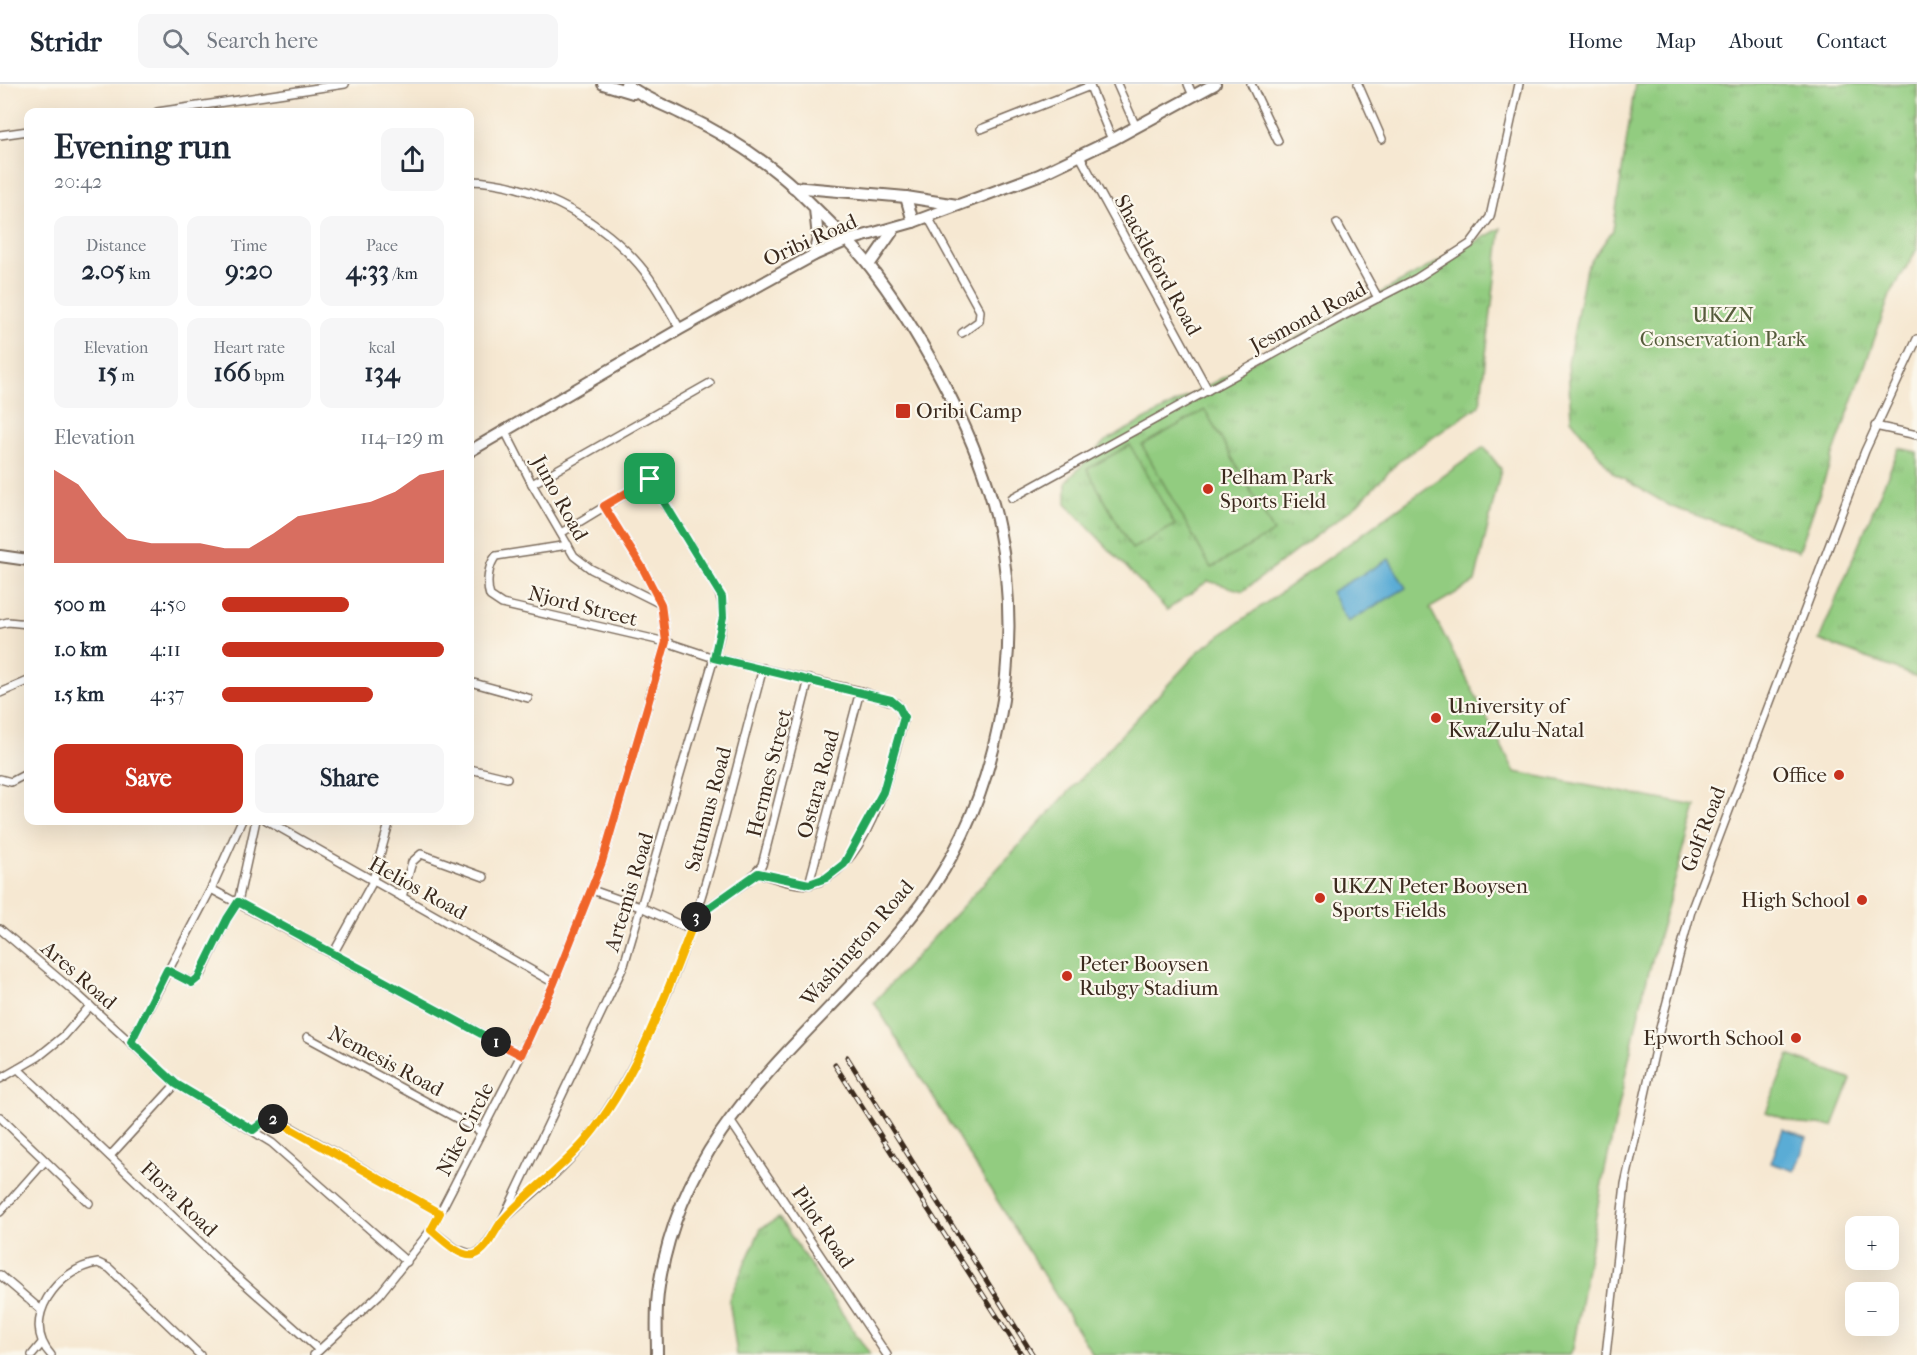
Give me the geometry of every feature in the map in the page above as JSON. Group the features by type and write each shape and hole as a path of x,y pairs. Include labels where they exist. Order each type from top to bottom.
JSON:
{"main road":[{"path":"603,84 642,95"},
{"path":"626,84 642,95"},
{"name":"Oribi Road","path":"474,450 680,329 814,255 846,241 928,217 1039,175 1112,140 1215,84"},
{"name":"Washington Road","path":"642,95 725,137 770,166 869,265 903,315 951,401 976,455 990,497 999,527 1007,597 1008,646 996,742 979,791 955,848 934,884 906,922 729,1119 695,1174 672,1231 659,1285 657,1355"},
{"path":"793,187 906,196 957,205"},
{"path":"906,196 913,222"},
{"path":"814,255 818,238 815,209"},
{"path":"869,265 894,228"},
{"path":"0,556 24,559"}],"street":[{"path":"182,108 345,84"},
{"path":"1118,84 1136,127"},
{"path":"1188,84 1193,96"},
{"path":"1251,84 1278,141"},
{"path":"1358,84 1383,139"},
{"name":"Jesmond Road","path":"1012,498 1445,261 1470,244 1482,231 1495,202 1519,84"},
{"path":"981,129 1090,85 1112,140"},
{"path":"0,135 24,132"},
{"name":"Shackleford Road","path":"1080,156 1208,390"},
{"path":"474,182 530,193 566,208 594,224 635,260 680,329"},
{"path":"928,217 980,311 979,321 962,333"},
{"path":"1337,223 1378,298"},
{"name":"Golf Road","path":"1606,1355 1625,1184 1659,1032 1691,911 1875,426 1917,339"},
{"path":"532,484 710,383"},
{"path":"1875,426 1917,435"},
{"name":"Juno Road","path":"505,431 532,484 581,563 661,604"},
{"name":"Artemis Road","path":"431,1230 456,1249 473,1255 483,1249 502,1221 591,1032 615,988 643,908 714,658 723,617 722,597 650,479 604,506"},
{"path":"561,533 604,506 642,567 661,604 666,642"},
{"name":"Njord Street","path":"568,545 504,552 492,562 488,585 490,596 496,602 666,642 714,658 860,691 896,704 902,711 903,722 883,792 851,855 835,872 809,884"},
{"path":"0,624 8,622 24,624"},
{"name":"Nike Circle","path":"316,1352 378,1295 431,1230 521,1055 554,983 591,890 666,642"},
{"name":"Satumus Road","path":"502,1221 586,1140 618,1093 662,1004 697,915 763,668"},
{"name":"Hermes Street","path":"758,873 765,856 808,679"},
{"path":"0,693 24,683"},
{"path":"474,683 528,698"},
{"name":"Ostara Road","path":"809,884 860,691"},
{"path":"474,770 507,778"},
{"path":"0,779 11,782 24,775"},
{"path":"131,1042 211,889 240,825"},
{"path":"167,970 192,983 196,981 238,902 255,825"},
{"name":"Helios Road","path":"274,825 372,883 402,897 554,983"},
{"path":"333,954 372,883 389,825"},
{"path":"402,897 412,862 421,854 484,877"},
{"path":"697,915 758,873 809,884"},
{"path":"211,889 521,1055"},
{"path":"591,890 643,908 691,930"},
{"name":"Ares Road","path":"0,929 176,1084 253,1130 300,1166 406,1262"},
{"path":"0,1079 38,1057 64,1036 90,1006"},
{"name":"Nemesis Road","path":"307,1037 482,1132"},
{"name":"Flora Road","path":"18,1069 316,1352"},
{"path":"110,1156 176,1084"},
{"path":"0,1117 89,1203"},
{"path":"253,1130 267,1119 276,1119 440,1213"},
{"name":"Pilot Road","path":"729,1119 887,1355"},
{"path":"0,1212 45,1161"},
{"path":"51,1355 42,1343 39,1324 41,1310 50,1295 78,1269 98,1263 109,1268 200,1355"},
{"path":"0,1275 41,1310"},
{"path":"32,1355 42,1343"}],"green space":[{"name":"UKZN Conservation Park","path":"1635,84 1917,84 1917,249 1890,295 1799,551 1672,507 1613,473 1571,419 1568,363 1586,268 1613,230"},
{"path":"1501,228 1480,405 1400,460 1358,504 1243,591 1208,581 1167,610 1066,504 1066,482 1105,441"},
{"name":"Pelham Park Sports Field","path":"1205,410 1274,532 1211,568 1142,445"},
{"path":"1130,445 1175,525 1132,549 1087,469"},
{"name":"UKZN Peter Booysen Sports Fields","path":"1484,447 1501,469 1475,582 1430,608 1515,772 1696,806 1644,989 1600,1193 1573,1349 1569,1355 1093,1355 874,1002 1200,650"},
{"path":"1899,448 1917,452 1917,677 1819,640"},
{"path":"1789,1055 1851,1080 1833,1126 1798,1124 1766,1112"},
{"path":"779,1218 870,1355 737,1355 729,1299 761,1228"}],"water":[{"path":"1389,559 1406,588 1348,622 1331,592"},
{"path":"1783,1129 1807,1138 1795,1171 1771,1163"}],"railway":[{"path":"847,1057 1033,1355"},
{"path":"835,1065 1022,1355"}],"place":[{"name":"Oribi Camp","path":"903,411"},
{"name":"Pelham Park Sports Field","path":"1208,489"},
{"name":"University of KwaZulu-Natal","path":"1436,718"},
{"name":"Office","path":"1839,775"},
{"name":"UKZN Peter Booysen Sports Fields","path":"1320,898"},
{"name":"High School","path":"1862,900"},
{"name":"Peter Booysen Rubgy Stadium","path":"1067,976"},
{"name":"Epworth School","path":"1796,1038"}],"route":[{"path":"650,479 722,597 724,611 714,658 891,700 902,711 903,722 883,792 851,855 844,864 826,878 809,884 758,873 697,915 662,1004 618,1093 586,1140 502,1221 483,1249 476,1254 469,1255 456,1249 431,1230 440,1213 276,1119 267,1119 253,1130 233,1120 176,1084 131,1042 167,970 192,983 196,981 238,902 521,1055 554,983 602,862 666,642 661,604 642,567 604,506 650,479"}]}
